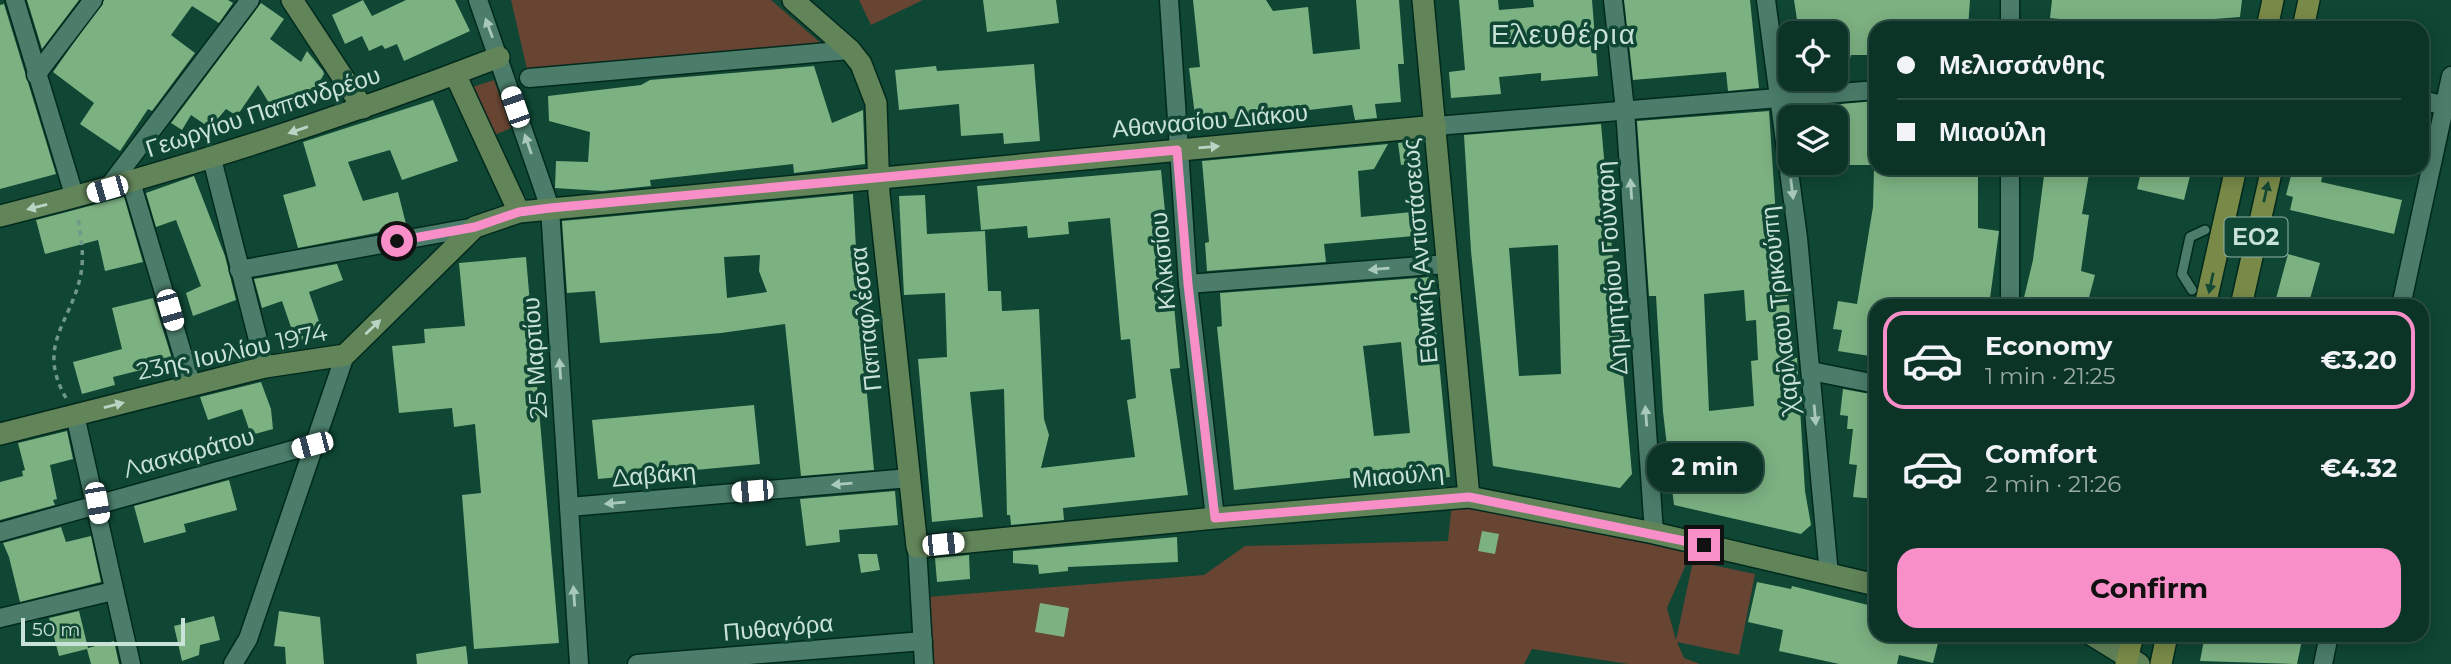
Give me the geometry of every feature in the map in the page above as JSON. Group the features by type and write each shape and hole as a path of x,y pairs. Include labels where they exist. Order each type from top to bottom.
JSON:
{"main road":[{"path":"2268,21 2273,0"},
{"path":"2304,21 2309,0"},
{"name":"ΕΟ2","path":"2199,298 2234,175"},
{"name":"ΕΟ2","path":"2243,299 2270,175"},
{"path":"2131,662 2132,642"},
{"path":"2161,664 2166,642"}],"street":[{"path":"15,0 75,198"},
{"path":"36,75 93,0"},
{"path":"107,189 250,0"},
{"path":"292,0 363,108"},
{"name":"25 Μαρτίου","path":"478,0 550,208 579,664"},
{"name":"Παπαφλέσσα","path":"793,0 850,50 869,81 876,103 879,178 917,547 924,664"},
{"name":"Κιλκισίου","path":"1169,0 1188,284 1215,518"},
{"name":"Εθνικής Αντιστάσεως","path":"1423,0 1469,497"},
{"name":"Δημητρίου Γούναρη","path":"1613,0 1625,110 1654,533"},
{"name":"Χαρίλαου Τρικούπη","path":"1766,0 1782,97 1829,575"},
{"path":"2010,0 2010,21"},
{"path":"529,78 850,50"},
{"name":"Γεωργίου Παπανδρέου","path":"0,216 212,159 363,108 499,57"},
{"path":"455,74 519,212"},
{"path":"2403,299 2451,76"},
{"name":"Αθανασίου Διάκου","path":"550,208 1436,126 1869,91"},
{"path":"2429,102 2445,106"},
{"path":"212,159 265,367"},
{"path":"2010,175 2010,299"},
{"path":"131,182 192,386"},
{"name":"23ης Ιουλίου 1974","path":"0,434 265,367 345,355 475,227 519,212 550,208"},
{"path":"239,270 475,227"},
{"path":"1188,284 1447,264"},
{"path":"233,664 248,639 312,445 345,355"},
{"path":"1811,371 1869,383"},
{"path":"75,415 97,503 113,591 131,664"},
{"name":"Λασκαράτου","path":"0,532 312,445"},
{"name":"Δαβάκη","path":"569,507 910,478"},
{"name":"Μιαούλη","path":"917,547 1469,497 1654,533 1869,584"},
{"path":"0,618 113,591"},
{"name":"Πυθαγόρα","path":"637,664 923,641"},
{"path":"2102,642 2131,662"},
{"path":"2323,664 2328,642"}],"lane":[{"path":"2199,298 2182,274 2190,237 2205,230"}],"path":[{"path":"75,198 83,252 80,280 63,317 54,353 55,375 75,415"}],"shaded area":[{"path":"511,0 771,0 823,45 527,69"},
{"path":"859,0 923,0 871,25"},
{"path":"494,80 511,128 492,136 473,87"},
{"path":"1452,502 1691,553 1667,608 1676,640 1693,561 1755,574 1739,655 1677,642 1684,658 1700,664 1628,664 1532,649 1524,664 934,664 927,597 1204,575 1245,546 1448,541"}],"building":[{"path":"27,0 79,0 42,49"},
{"path":"104,0 228,0 233,3 219,23 192,6 171,35 195,53 152,111 148,109 120,151 80,124 94,103 53,72"},
{"path":"363,0 372,16 406,0 455,0 470,31 404,61 397,44 385,49 382,45 369,51 362,36 345,44 332,15"},
{"path":"983,0 1056,0 1059,23 987,32"},
{"path":"1193,0 1266,0 1273,11 1308,7 1313,54 1360,49 1356,0 1399,0 1404,64 1398,64 1401,102 1375,104 1377,118 1355,120 1352,105 1196,123 1189,68 1200,67"},
{"path":"1459,0 1498,0 1499,10 1534,7 1533,0 1592,0 1598,76 1541,81 1541,73 1499,77 1501,94 1451,98 1449,72 1465,70"},
{"path":"1624,0 1750,0 1759,88 1728,91 1726,72 1633,80"},
{"path":"1794,0 1970,0 1968,21 1869,21 1869,55 1851,55 1848,66 1848,21 1797,21"},
{"path":"2052,0 2242,0 2240,17 2189,21 2080,21 2050,18"},
{"path":"261,3 284,19 270,39 301,62 307,51 323,71 324,74 310,98 299,91 286,108 274,111 258,85 237,116 226,109 210,128 191,115 182,130 171,123"},
{"path":"4,4 56,174 0,189 0,5"},
{"path":"1034,64 1040,141 1004,144 1003,133 961,136 959,104 899,110 895,70 936,66 937,71"},
{"path":"814,66 832,123 863,110 865,164 794,173 793,164 650,180 651,186 602,191 555,188 556,161 588,162 590,132 549,121 548,96 641,85 650,80"},
{"path":"433,100 458,161 402,180 390,150 348,162 363,201 398,192 406,224 376,233 298,248 283,195 316,186 303,142"},
{"path":"1869,102 1869,165 1848,165 1848,105 1829,105"},
{"path":"1769,111 1781,292 1788,291 1793,358 1797,358 1805,491 1811,525 1801,534 1674,505 1663,412 1656,296 1649,296 1637,121","holes":["1744,290 1746,321 1756,320 1758,360 1751,361 1754,406 1709,411 1704,294"]},
{"path":"1601,124 1632,474 1620,488 1493,466 1471,251 1464,135","holes":["1558,245 1561,374 1519,376 1509,248"]},
{"path":"1417,141 1419,162 1401,165 1398,143"},
{"path":"1388,144 1374,169 1358,171 1361,217 1412,212 1414,236 1324,244 1326,262 1207,271 1205,243 1209,242 1202,161"},
{"path":"1161,170 1180,368 1170,369 1188,495 1063,508 1064,520 1011,525 1010,515 1007,515 1004,389 970,392 983,517 932,522 918,359 947,357 945,293 904,295 899,196 925,195 927,234 985,231 988,291 1001,291 1002,311 1039,309 1044,419 1049,435 1041,468 1135,457 1127,400 1136,398 1130,339 1121,340 1110,218 1068,222 1069,234 1028,238 1027,226 981,230 977,186"},
{"path":"1874,175 1978,175 1978,228 1999,231 1990,299 1869,299 1869,356 1838,351 1842,330 1833,329 1838,301 1857,304 1873,207"},
{"path":"2044,175 2089,175 2082,214 2089,215 2081,271 2095,275 2089,299 2024,299 2033,260"},
{"path":"2140,175 2190,175 2184,200 2137,189"},
{"path":"2291,175 2322,175 2321,182 2402,200 2394,234 2290,210 2293,197 2286,195"},
{"path":"194,176 225,256 236,300 193,316 186,293 201,286 176,220 156,227 146,193"},
{"path":"853,194 860,321 865,320 868,351 863,351 874,470 801,476 785,324 721,333 600,343 595,291 567,293 562,221","holes":["760,255 759,271 767,292 727,298 724,257"]},
{"path":"124,197 143,262 105,271 98,240 45,254 36,220"},
{"path":"2288,254 2320,263 2310,299 2276,299"},
{"path":"526,257 559,643 474,649 462,495 481,493 475,424 454,427 452,408 399,413 392,346 425,343 424,329 465,326 459,263"},
{"path":"337,264 343,280 309,292 323,333 296,342 282,301 262,308 254,279"},
{"path":"1431,277 1450,477 1415,481 1414,471 1234,490 1217,327 1222,326 1220,293","holes":["1401,342 1410,433 1374,436 1363,346"]},
{"path":"153,298 173,362 113,377 115,385 82,394 73,362 122,349 112,308"},
{"path":"261,382 271,409 273,429 251,435 242,409 208,420 200,397"},
{"path":"1843,389 1869,394 1869,498 1853,497 1857,465 1849,464 1853,429 1847,429 1848,416 1840,415"},
{"path":"754,405 760,464 598,479 592,420"},
{"path":"67,431 73,459 50,465 57,499 53,500 55,505 0,520 0,482 23,476 22,471 25,470 18,443"},
{"path":"229,480 237,510 184,524 186,532 144,543 134,506"},
{"path":"895,491 898,525 839,530 840,542 806,546 800,499"},
{"path":"61,527 66,542 91,536 101,582 20,602 3,543"},
{"path":"1482,531 1499,534 1495,554 1478,551"},
{"path":"1177,537 1178,562 1068,567 1068,571 1039,574 1038,565 1013,563 1013,551"},
{"path":"858,554 877,554 880,570 861,573"},
{"path":"969,555 970,579 937,582 935,558"},
{"path":"1757,582 1791,589 1792,586 1869,605 1869,642 1938,642 1933,663 1899,655 1897,664 1839,664 1779,651 1783,630 1748,622"},
{"path":"1040,603 1069,608 1064,637 1035,632"},
{"path":"79,611 88,648 114,641 119,664 91,664 87,649 59,656 49,618"},
{"path":"279,611 320,617 324,664 286,664 285,647 274,646"},
{"path":"214,616 220,640 200,645 199,655 182,661 174,626"},
{"path":"2204,642 2302,642 2297,664 2200,661"},
{"path":"466,646 468,664 417,664 416,654"}],"district":[{"name":"Ελευθέρια","path":"1564,34"}],"route":[{"path":"397,241 475,227 505,219 519,212 550,208 1177,150 1188,284 1215,518 1469,497 1704,545"}]}
